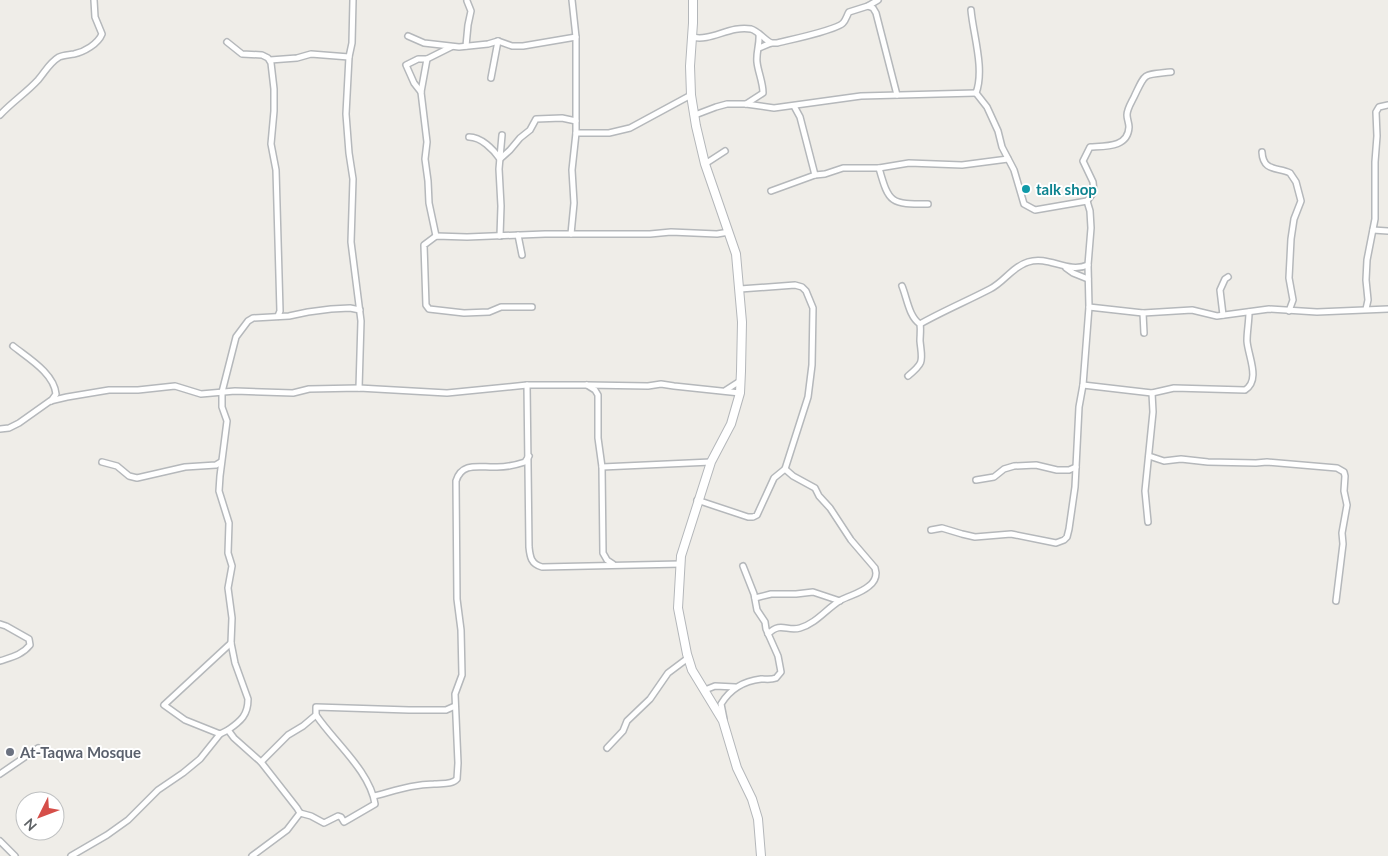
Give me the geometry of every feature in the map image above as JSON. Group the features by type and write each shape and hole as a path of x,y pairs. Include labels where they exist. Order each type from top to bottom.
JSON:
{"street":[{"path":"0,115 10,104 38,81 52,62 61,56 84,51 100,38 102,34 95,17 94,0"},
{"path":"353,0 352,43 349,58 346,114 353,179 351,242 361,327 359,388"},
{"path":"571,234 574,203 572,170 576,133 576,38 572,0"},
{"path":"693,0 690,66 694,115 705,164 736,254 742,322 740,393 731,424 711,462 680,556 678,608 692,670 717,709 726,729"},
{"path":"692,37 699,39 734,29 750,29 771,42 777,43 839,25 843,23 849,12 868,6 878,0"},
{"path":"466,46 468,25 472,11 467,1"},
{"path":"868,6 873,8 876,13 898,94"},
{"path":"971,10 978,56 976,92 990,114 1014,170 1021,198 1027,207 1035,210 1087,201 1094,192 1093,182 1083,161 1090,147 1115,145 1124,140 1129,130 1127,112 1138,85 1148,74 1171,72"},
{"path":"746,104 764,93 757,62 759,48 758,33"},
{"path":"408,36 424,43 451,47 488,44 498,41 512,46 523,46 576,38"},
{"path":"491,78 498,41"},
{"path":"227,42 242,54 262,54 270,60 297,58 311,54 349,58"},
{"path":"759,48 771,42"},
{"path":"421,92 414,83 406,65 418,59 427,59 451,47"},
{"path":"427,59 421,92 428,142 424,159 429,203 436,236"},
{"path":"270,60 274,88 271,144 276,170 280,311 278,316"},
{"path":"694,115 728,104 746,104 769,109 834,99 898,94 976,92"},
{"path":"576,133 609,133 630,128 691,95"},
{"path":"1366,309 1368,300 1367,260 1373,230 1377,136 1376,112 1379,107 1388,105"},
{"path":"794,106 800,117 815,175"},
{"path":"500,159 530,130 536,119 562,118 576,121"},
{"path":"500,236 501,206 499,188 502,135"},
{"path":"469,137 477,138 500,159"},
{"path":"705,164 725,151"},
{"path":"1262,152 1262,160 1270,167 1276,171 1290,173 1296,182 1301,196 1300,205 1294,219 1289,278 1292,300 1289,311"},
{"path":"771,191 815,175 843,168 879,168 909,163 962,165 1008,159"},
{"path":"879,168 886,191 890,197 909,205 928,204"},
{"path":"931,530 942,528 975,537 1011,534 1052,542 1064,540 1070,529 1089,307 1088,265 1091,228 1090,211 1087,201"},
{"path":"1373,230 1388,231"},
{"path":"532,306 501,307 489,312 460,313 429,309 426,305 423,249 427,242 436,236 650,234 671,232 717,234 729,232"},
{"path":"518,235 522,254"},
{"path":"920,324 951,307 992,289 1018,267 1027,262 1036,260 1050,262 1088,279"},
{"path":"1066,268 1080,269 1088,265"},
{"path":"1223,315 1220,290 1224,279 1228,277"},
{"path":"698,500 753,518 757,515 774,478 784,469 808,397 813,328 811,303 806,291 802,287 795,285 740,288"},
{"path":"902,286 912,314 920,324 923,360 918,368 908,376"},
{"path":"1089,307 1143,314 1192,310 1217,316 1269,309 1317,312 1388,309"},
{"path":"71,856 128,820 158,790 200,759 220,734 242,719 248,711 248,699 235,663 232,643 232,618 228,588 232,566 228,546 229,523 219,490 227,421 222,407 222,392 236,337 248,321 253,318 331,309 350,308 360,310"},
{"path":"1083,385 1152,393 1174,388 1241,390 1248,388 1252,380 1247,341 1249,312"},
{"path":"1143,314 1144,334"},
{"path":"0,429 9,428 19,423 50,401 56,394 53,383 34,362 13,346"},
{"path":"726,390 740,381"},
{"path":"50,401 67,396 109,390 138,390 175,386 201,394 222,392 292,393 309,389 359,388 447,393 527,386 587,384 648,386 661,384 740,393"},
{"path":"587,384 598,395 598,438 602,467 604,556 608,562 616,565"},
{"path":"527,386 529,546 533,562 542,567 681,564"},
{"path":"528,399 532,392 541,386"},
{"path":"1148,522 1145,501 1153,412 1152,393"},
{"path":"374,796 408,787 453,783 456,781 458,762 455,694 462,675 462,630 457,599 456,481 459,474 469,467 513,465 525,462 529,456"},
{"path":"1149,456 1161,461 1184,459 1208,462 1267,462 1341,469 1345,476 1344,491 1347,505 1342,533 1343,544 1336,601"},
{"path":"102,462 117,466 129,476 137,478 185,467 216,465 221,461"},
{"path":"602,467 711,462"},
{"path":"976,480 994,477 1004,469 1014,466 1036,465 1057,470 1069,470 1076,467"},
{"path":"784,469 815,488 851,540 874,568 884,574"},
{"path":"597,566 604,556"},
{"path":"743,566 755,598 757,610 765,622 781,667 779,676 774,679 757,679 735,688 727,695 721,707 737,768 752,799 758,819 761,856"},
{"path":"768,634 773,628 778,627 794,629 803,627 840,601 870,586 876,577 874,568"},
{"path":"755,598 771,594 813,592 840,601"},
{"path":"0,624 29,639 30,645 15,657 0,661"},
{"path":"220,734 185,720 178,713 166,708 164,705 232,643"},
{"path":"607,748 623,731 627,721 650,699 668,673 688,658"},
{"path":"705,690 715,686 735,688"},
{"path":"228,730 234,738 261,762 300,813 324,823 338,816 344,822 375,804 374,796 358,766 316,715 316,707 446,710 455,706"},
{"path":"261,762 288,735 316,715"},
{"path":"0,774 38,748"},
{"path":"252,856 287,830 300,813"},
{"path":"0,840 15,856"}],"place":[{"name":"talk shop","path":"1026,189"},
{"name":"At-Taqwa Mosque","path":"10,752"}]}
